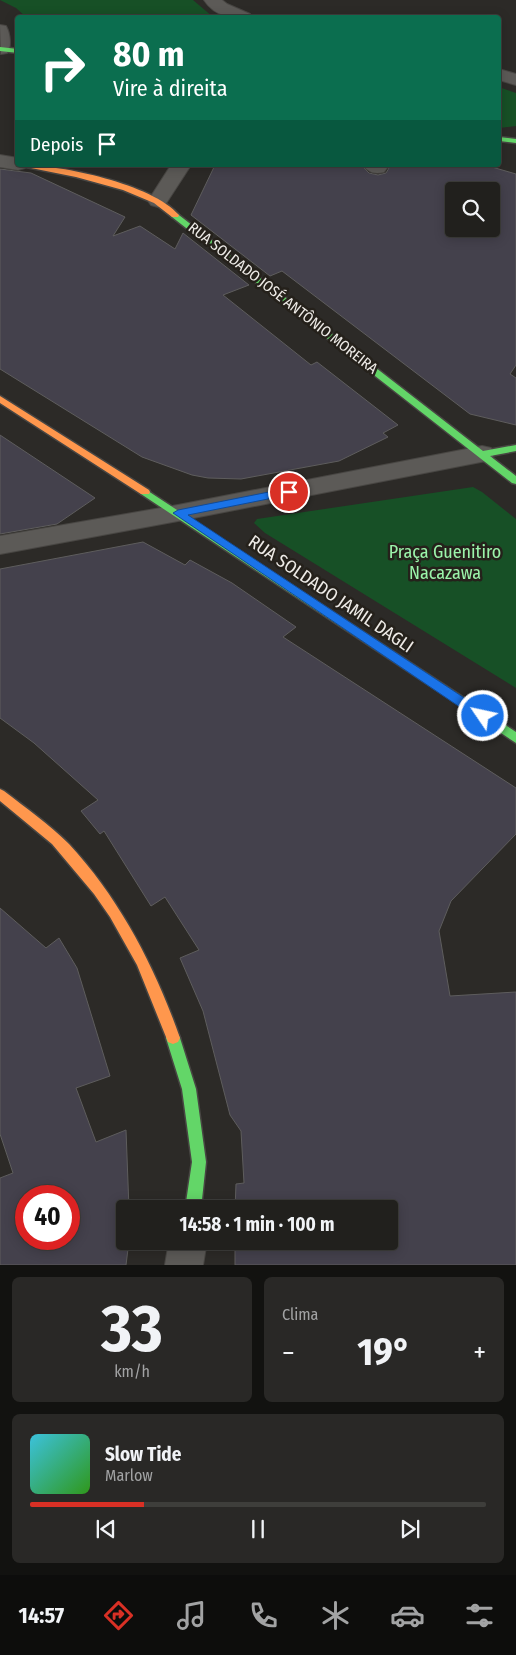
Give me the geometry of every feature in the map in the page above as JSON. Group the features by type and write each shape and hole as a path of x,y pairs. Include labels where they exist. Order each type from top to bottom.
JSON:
{"street":[{"path":"212,0 221,8 237,15"},
{"path":"0,30 6,49"},
{"path":"501,75 516,80"},
{"path":"501,139 516,141"},
{"path":"0,161 15,164"},
{"name":"RUA SOLDADO JOSÉ ANTÔNIO MOREIRA","path":"40,167 112,183 158,201 516,481"},
{"path":"158,201 181,167"},
{"name":"RUA SOLDADO JAMIL DAGLI","path":"0,399 178,513 516,738"},
{"path":"0,545 516,448"},
{"path":"0,794 63,847 102,893 131,943 164,1010 189,1088 199,1162 194,1200"},
{"path":"184,1265 186,1250"}],"green space":[{"path":"0,0 193,0 211,15 24,15 16,8"},
{"path":"501,88 516,93 516,126 501,128"},
{"name":"Praça Guenitiro Nacazawa","path":"473,487 516,519 516,688 265,533 254,523 257,519"}],"building":[{"path":"214,167 363,167 369,173 378,175 386,173 388,167 492,167 516,174 516,365 510,374 516,378 516,425 470,414 282,271 270,276 191,215"},
{"path":"0,169 31,173 125,217 113,236 140,226 175,249 183,233 249,285 223,295 311,365 317,362 398,425 383,433 388,437 339,461 241,479 208,478 192,475 142,457 0,369"},
{"path":"0,435 95,498 57,524 0,534"},
{"path":"143,542 185,565 190,560 232,583 296,627 283,637 516,788 516,834 451,901 439,931 450,996 516,992 516,1265 235,1265 235,1250 398,1250 398,1200 235,1200 236,1184 244,1183 241,1131 230,1115 203,1011 180,958 199,950 165,897 151,906 104,831 100,834 81,811 98,800 34,743 0,718 0,569"},
{"path":"0,908 46,948 59,938 77,968 110,1076 76,1088 96,1142 126,1130 129,1200 116,1200 116,1250 128,1250 126,1265 0,1265 0,1178 13,1173 0,1134"}],"traffic: fast":[{"path":"0,49 15,51"},
{"path":"501,139 516,141"},
{"path":"175,215 516,481"},
{"path":"482,454 516,448"},
{"path":"145,492 516,738"},
{"path":"173,1038 189,1089 199,1162 194,1200"}],"traffic: slow":[{"path":"37,167 76,174 126,188 157,201 175,215"},
{"path":"0,399 145,492"},
{"path":"0,794 57,841 99,890 129,937 142,962 154,987 173,1038"}],"route":[{"path":"289,492 178,513 483,716"}]}
